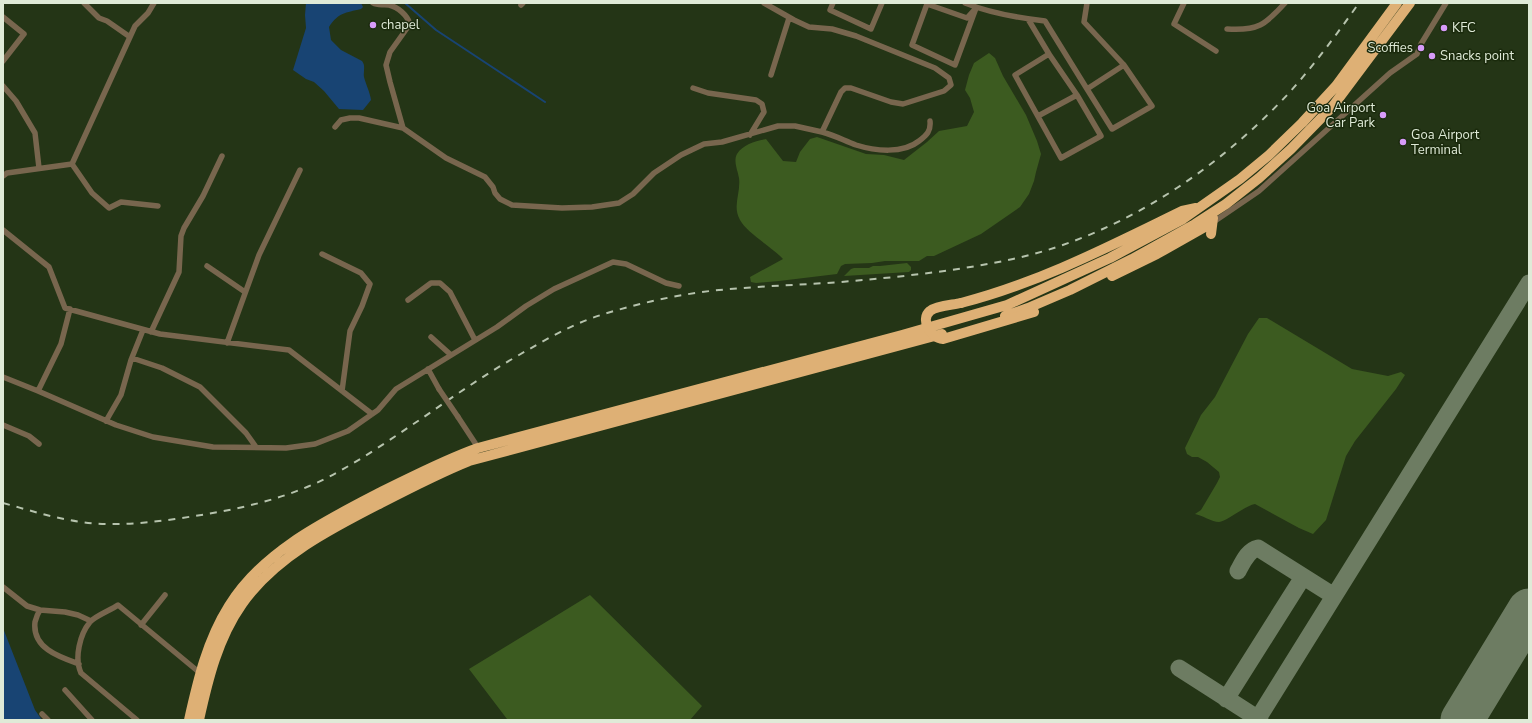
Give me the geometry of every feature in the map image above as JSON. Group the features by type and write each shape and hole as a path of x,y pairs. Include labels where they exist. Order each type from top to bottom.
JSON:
{"highway":[{"path":"189,720 200,673 212,638 229,606 248,580 282,551 320,526 361,503 451,458 478,448 902,335 1007,305 1110,258 1156,234 1200,208 1240,180 1302,123 1336,86 1397,3"},
{"path":"199,720 221,642 231,621 243,603 266,578 292,555 330,530 444,471 489,456 986,322 1028,308 1070,290 1179,233 1214,212 1259,178 1291,149 1333,106 1410,3"},
{"path":"1200,208 1182,211 1101,251 1042,277 1004,291 961,303 934,308 929,312 926,318 929,330 935,338 943,339 1034,312 1157,254 1212,223"},
{"path":"1211,234 1214,212"}],"street":[{"path":"84,3 99,18 107,20 130,37"},
{"path":"72,164 135,26 148,13 154,3"},
{"path":"373,3 376,5 389,5 400,11 408,17 410,24 392,48 386,65 403,128"},
{"path":"764,3 789,18 809,27 832,29 856,36 935,68 949,78 951,85 949,88 903,104 891,102 851,88 845,88 841,92 822,132"},
{"path":"833,3 830,10 871,29 882,3"},
{"path":"965,3 976,8 1045,21 1112,129 1152,106 1124,65 1084,22 1087,3"},
{"path":"1184,3 1174,24 1216,51"},
{"path":"1227,29 1251,29 1261,26 1285,3"},
{"path":"1212,223 1259,191 1395,69 1417,54 1421,44 1446,3"},
{"path":"927,4 966,18 976,8 955,64 912,46 927,4"},
{"path":"3,17 24,34 3,62"},
{"path":"770,75 789,18"},
{"path":"1028,19 1049,54 1077,95 1101,136 1061,158 1015,75 1049,54"},
{"path":"1087,89 1124,65"},
{"path":"3,86 16,101 35,133 40,168"},
{"path":"693,88 708,93 756,100 762,104 764,112 749,135"},
{"path":"1038,116 1077,95"},
{"path":"335,127 341,120 359,118 403,128 446,158 485,177 500,199 512,205 562,208 592,207 619,203 633,194 654,173 681,155 704,144 722,142 778,126 795,126 831,134 856,145 874,150 900,149 916,144 924,138 930,127 930,121"},
{"path":"151,332 179,272 181,236 184,228 203,196 222,156"},
{"path":"3,176 7,173 72,164"},
{"path":"72,164 92,194 109,208 121,202 158,206"},
{"path":"227,343 259,255 300,170"},
{"path":"3,230 49,267 65,308 160,334 289,350 372,414"},
{"path":"322,254 361,273 370,284 362,306 350,331 342,391"},
{"path":"3,377 38,390 106,421 153,437 213,447 286,448 314,444 348,431 378,410 396,389 497,327 526,306 554,289 613,262 626,264 666,283 679,286"},
{"path":"207,266 245,292"},
{"path":"408,300 431,283 440,283 450,292 475,340"},
{"path":"38,390 61,344 70,309"},
{"path":"106,421 121,395 132,358 143,330"},
{"path":"431,337 451,355"},
{"path":"132,358 162,368 200,387 246,433 256,447"},
{"path":"428,369 439,389 478,448 489,456"},
{"path":"3,425 29,436 39,444"},
{"path":"3,587 27,606 40,610 65,612 78,615 91,621"},
{"path":"141,625 165,595"},
{"path":"137,720 81,673 79,664 79,644 91,621 118,606 200,673"},
{"path":"40,610 35,621 36,633 42,644 50,652 79,664"},
{"path":"65,690 92,720"},
{"path":"42,714 48,720"}],"green space":[{"path":"989,53 995,58 1003,76 1026,115 1041,154 1029,194 1020,207 981,234 934,256 927,256 919,261 885,261 845,264 841,266 837,274 779,281 751,282 750,277 783,259 748,230 743,225 738,215 737,205 739,178 735,160 737,154 743,148 766,139 783,161 796,162 800,152 810,139 817,137 866,154 884,155 904,160 939,131 967,126 974,112 970,98 965,90 969,75 974,63"},
{"path":"907,263 911,267 909,272 844,276 854,268 869,268 873,266"},
{"path":"1259,318 1267,318 1352,369 1388,376 1401,372 1405,375 1396,389 1355,441 1346,456 1326,520 1313,534 1255,504 1219,522 1195,514 1201,510 1220,477 1219,472 1207,462 1198,457 1192,457 1187,454 1185,448 1201,415 1215,397 1248,334"},
{"path":"590,595 702,706 690,720 507,719 469,669"}],"water":[{"path":"306,3 361,3 363,7 361,9 346,12 336,18 329,27 331,40 341,50 362,61 363,63 364,77 371,100 363,110 339,109 324,91 314,82 306,79 293,70 306,28"},
{"path":"3,628 35,710 42,720 3,720"}],"waterway":[{"path":"405,3 436,30 545,102"}],"taxiway":[{"path":"1257,720 1529,283"},
{"path":"1238,571 1251,551 1258,548 1334,596"},
{"path":"1226,699 1303,577"},
{"path":"1179,668 1260,720"}],"runway":[{"path":"1462,720 1529,610"}],"railway":[{"path":"3,503 61,518 95,524 108,524 162,521 263,502 297,491 342,470 384,444 507,362 559,333 601,315 645,303 689,294 719,290 841,282 971,267 1013,259 1052,248 1091,234 1128,217 1163,197 1198,174 1230,149 1261,122 1289,93 1325,49 1359,3"}],"place":[{"name":"chapel","path":"373,25"},
{"name":"KFC","path":"1444,28"},
{"name":"Scoffies","path":"1421,48"},
{"name":"Snacks point","path":"1432,56"},
{"name":"Goa Airport Car Park","path":"1383,115"},
{"name":"Goa Airport Terminal","path":"1403,142"}]}
